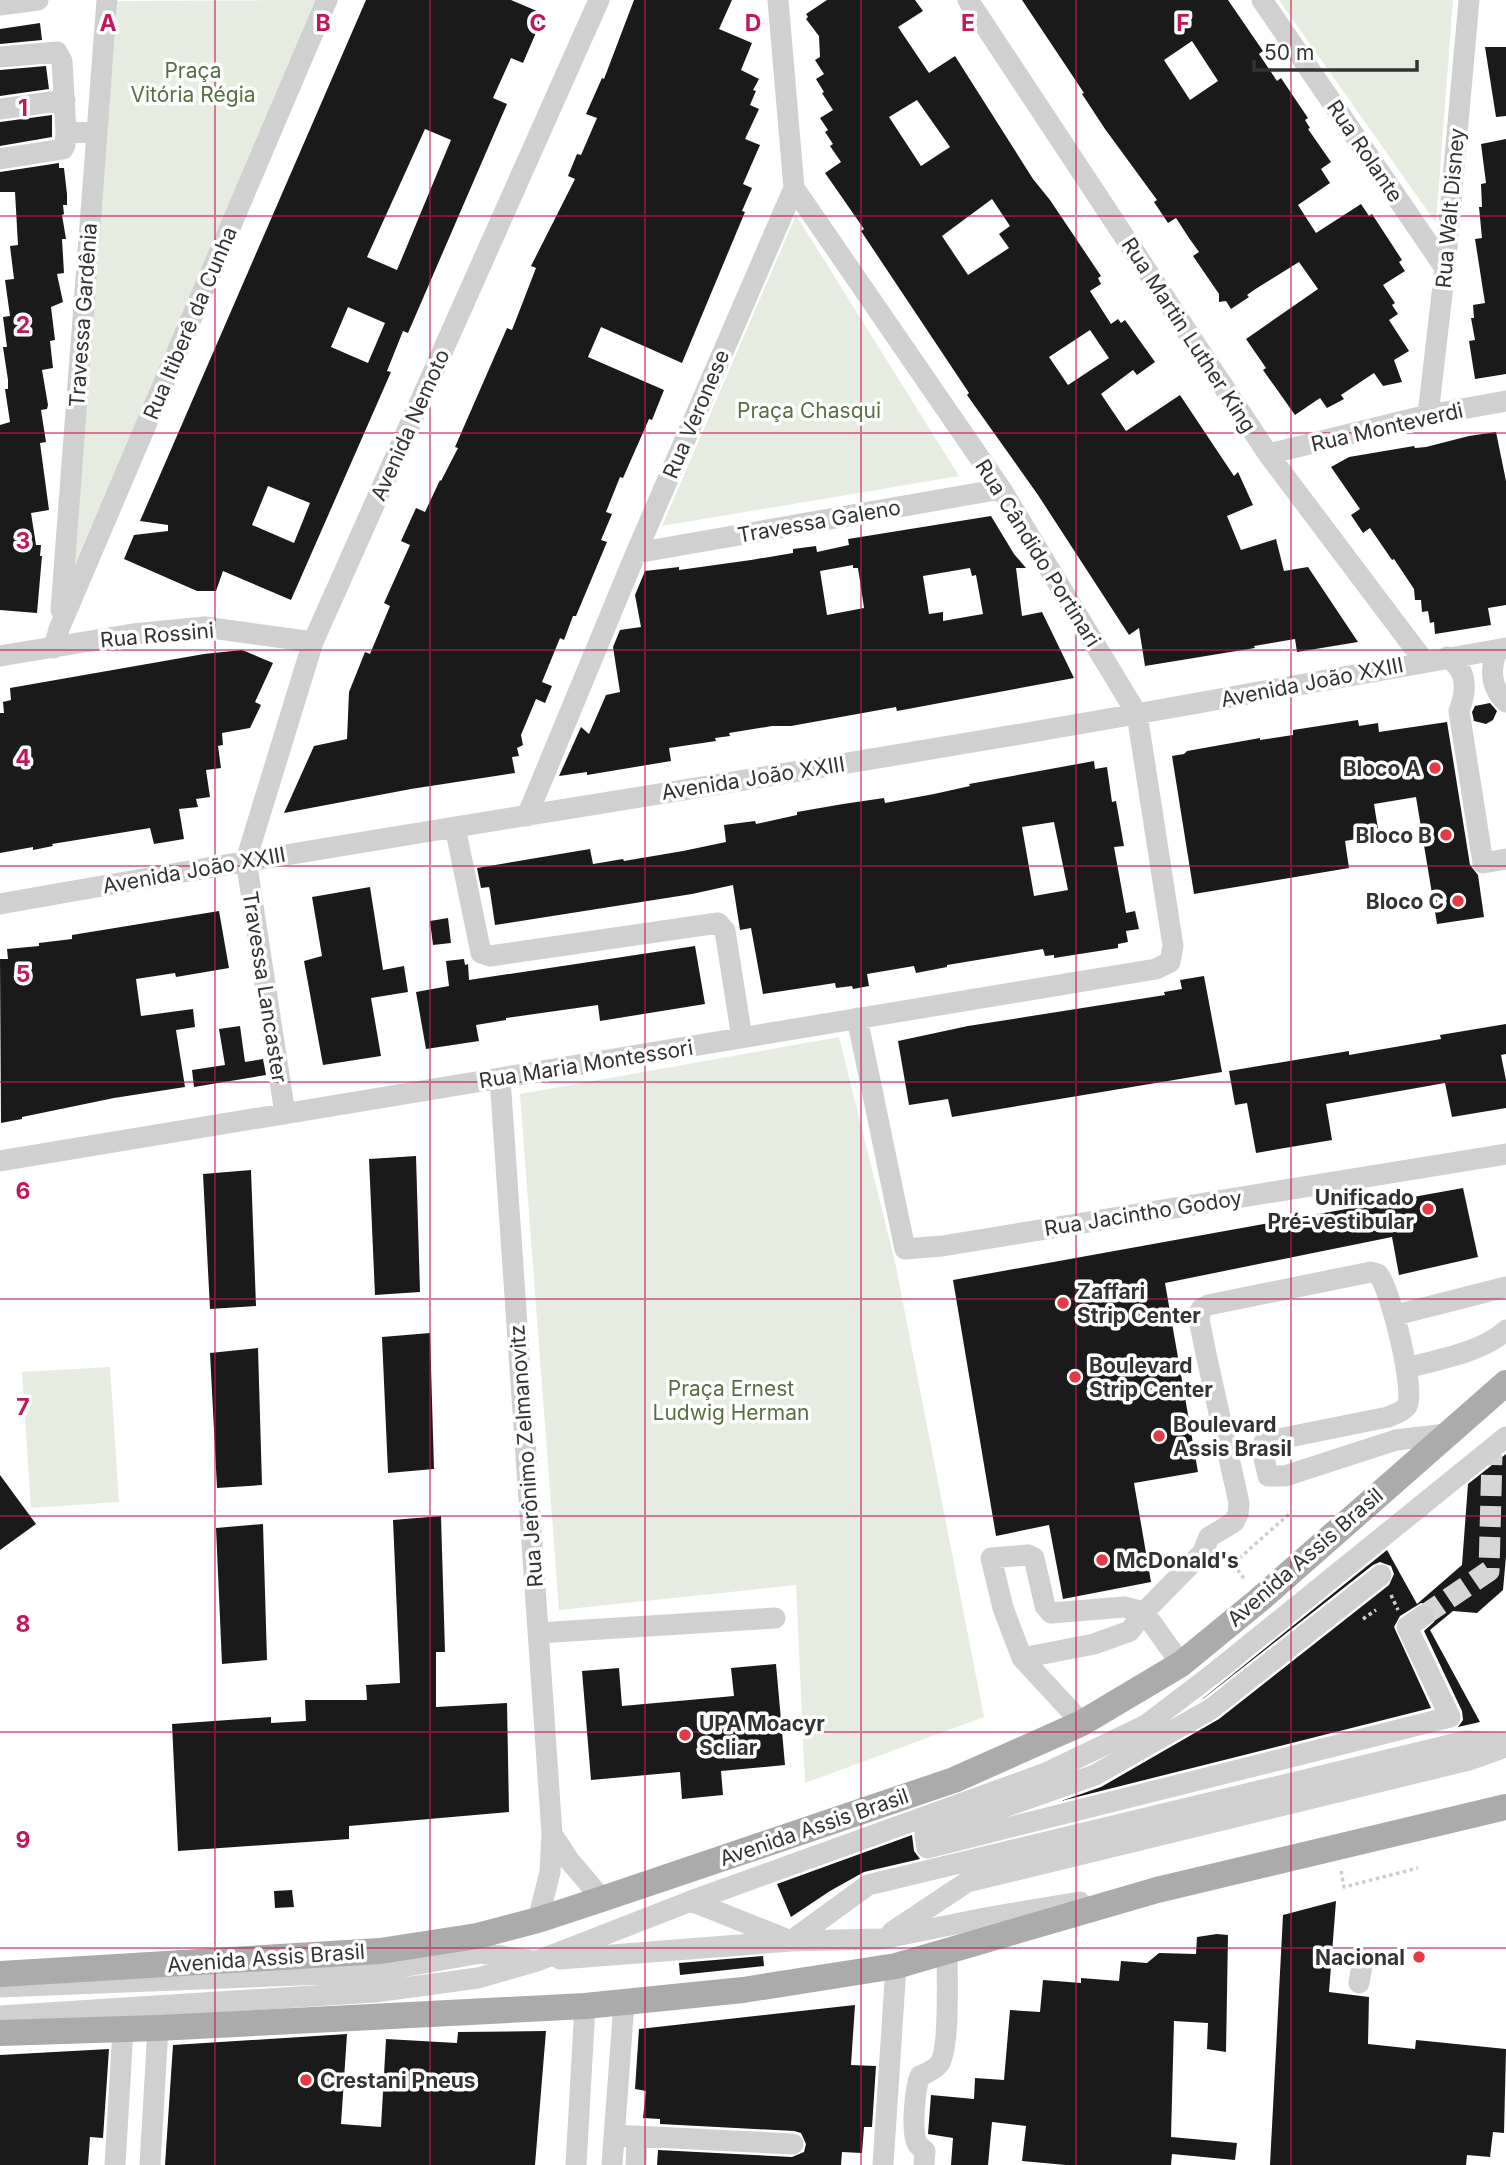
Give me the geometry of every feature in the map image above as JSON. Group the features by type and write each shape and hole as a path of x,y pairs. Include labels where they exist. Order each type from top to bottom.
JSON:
{"main road":[{"name":"Avenida Assis Brasil","path":"0,1974 380,1951 477,1936 538,1920 954,1780 1082,1723 1181,1664 1259,1600 1506,1383"},
{"path":"0,2033 158,2028 585,2006 743,1990 896,1966 1157,1890 1506,1807"}],"street":[{"path":"0,5 38,0"},
{"name":"Travessa Gardênia","path":"57,638 107,0"},
{"name":"Rua Itiberê da Cunha","path":"57,638 327,0"},
{"name":"Avenida Nemoto","path":"246,860 313,642 599,0"},
{"name":"Rua Veronese","path":"527,816 636,553 794,188 778,0"},
{"name":"Rua Martin Luther King","path":"968,0 1268,454 1424,661"},
{"name":"Rua Rolante","path":"1262,0 1445,268"},
{"name":"Rua Walt Disney","path":"1428,415 1445,268 1469,0"},
{"path":"0,57 57,52 62,61 66,133 65,145 58,150 0,159"},
{"path":"0,110 65,100"},
{"path":"66,133 97,132"},
{"name":"Rua Cândido Portinari","path":"794,188 1001,489 1136,714 1173,946 1170,962"},
{"name":"Rua Monteverdi","path":"1268,454 1428,415 1506,401"},
{"name":"Travessa Galeno","path":"636,553 1001,489"},
{"name":"Rua Rossini","path":"0,656 57,638 204,627 313,642"},
{"path":"1491,672 1502,649"},
{"name":"Avenida João XXIII","path":"0,904 246,860 1136,714 1502,649"},
{"path":"1506,702 1498,693 1491,672 1474,653 1466,664 1464,701 1459,711 1483,863 1506,859"},
{"path":"1447,657 1464,674"},
{"path":"455,827 481,953 490,956 719,923 725,931 742,1038"},
{"name":"Travessa Lancaster","path":"246,860 285,1114"},
{"name":"Rua Maria Montessori","path":"0,1161 1156,969 1170,962"},
{"name":"Rua Jacintho Godoy","path":"857,1018 905,1249 942,1246 1506,1154"},
{"name":"Rua Jerônimo Zelmanovitz","path":"500,1078 552,1834 550,1871 538,1920"},
{"path":"1022,1658 1094,1644 1130,1631 1144,1612 1203,1552 1209,1537 1234,1522 1239,1503 1199,1319 1204,1306 1375,1272 1383,1279 1396,1315 1410,1395 1407,1406 1401,1412 1388,1417 1264,1442 1262,1449 1267,1476 1285,1476 1396,1440 1446,1434"},
{"path":"1396,1315 1506,1287"},
{"path":"1406,1368 1445,1358 1492,1341 1506,1330"},
{"path":"0,2016 374,1992 478,1978 537,1961 691,1901 1046,1773 1146,1725 1506,1437"},
{"path":"1082,1723 1022,1658 1003,1608 991,1558 1031,1556 1035,1562 1045,1606 1051,1613 1124,1607 1144,1612 1181,1664"},
{"path":"1381,1574 1211,1709 1095,1775 925,1835 927,1848 1450,1717 1415,1622"},
{"path":"538,1633 775,1618"},
{"path":"791,1941 868,1885 1466,1741 1506,1745"},
{"path":"881,1939 967,1882 1469,1760 1506,1745"},
{"name":"Rua Jerônimo Zelmanovitz","path":"552,1834 569,1860 602,1899"},
{"path":"0,1987 374,1972 481,1954 537,1961 791,1941 881,1939 990,1917 1157,1890"},
{"path":"691,1901 791,1941"},
{"path":"924,2165 925,2151 917,2143 915,2112 918,2079 936,2068 942,2059 948,2001 947,1952"},
{"path":"1359,1983 1363,1959"},
{"path":"883,2165 896,1966"},
{"path":"613,2152 624,2003"},
{"path":"585,2006 576,2159 613,2152 637,2136 793,2144"},
{"path":"150,2165 158,2028"},
{"path":"115,2165 123,2029"},
{"path":"636,2165 637,2136"}],"path":[{"path":"1234,1563 1289,1514"},
{"path":"1381,1574 1415,1622"},
{"path":"1337,1847 1345,1887 1418,1868"}],"green space":[{"name":"Praça Vitória Régia","path":"319,0 70,575 118,1"},
{"path":"1279,0 1453,0 1436,223"},
{"name":"Praça Chasqui","path":"796,215 959,476 662,526"},
{"name":"Praça Ernest Ludwig Herman","path":"839,1037 895,1262 984,1717 805,1783 796,1585 559,1610 520,1094"},
{"path":"110,1367 119,1502 31,1508 22,1372"}],"building":[{"path":"366,0 511,0 544,14 523,63 511,58 493,98 507,104 408,333 403,331 387,371 391,372 291,600 223,571 216,591 197,591 124,559 134,535 168,531 168,525 140,521","holes":["425,129 451,140 397,270 367,257","348,307 385,323 368,363 331,347","268,486 310,503 294,543 252,525"]},
{"path":"634,0 732,0 719,29 752,43 741,70 759,79 750,105 759,109 745,139 760,145 743,184 752,188 742,211 745,212 682,363 601,327 588,357 664,390 623,478 620,477 606,512 612,514 601,540 607,542 576,616 573,616 564,640 560,638 542,682 552,686 545,703 536,699 521,735 523,745 517,748 519,756 512,757 515,773 284,813 314,746 347,739 349,692 365,652 370,654 390,606 384,603 410,545 401,541 416,508 425,512 458,448 455,447 507,328 512,330 536,268 531,266 575,179 568,176 577,154 581,155 597,118 586,114 602,78 604,79"},
{"path":"827,0 915,0 923,11 898,27 929,73 955,56 1033,179 1101,276 1098,278 1101,284 1090,291 1111,324 1118,319 1121,323 1125,320 1155,362 1137,375 1133,370 1101,394 1126,431 1180,395 1234,476 1238,472 1253,505 1227,516 1241,550 1276,539 1284,571 1308,567 1358,642 1297,652 1295,639 1145,666 1139,628 1129,635 1038,495 967,395 969,393 825,173 841,162 830,146 833,144 825,132 828,130 820,118 833,110 816,79 824,74 815,60 820,57 819,36 806,19 806,14","holes":["917,100 950,147 921,166 889,117","992,199 1010,226 999,234 1009,248 968,275 942,236","1090,330 1109,358 1068,385 1049,357"]},
{"path":"1022,0 1228,0 1263,51 1259,54 1277,81 1281,78 1308,118 1305,120 1310,128 1308,129 1331,162 1321,169 1330,183 1298,205 1316,233 1361,204 1369,216 1372,214 1402,260 1399,262 1405,271 1383,285 1395,303 1392,305 1398,314 1389,320 1409,351 1394,360 1402,382 1383,386 1374,373 1341,395 1344,399 1327,408 1320,398 1295,415 1263,370 1266,368 1246,339 1318,289 1299,262 1254,290 1247,295 1249,297 1231,309 1226,301 1219,302 1219,294 1193,256 1199,252 1176,218 1168,223 1154,202 1157,200 1105,129 1082,94 1084,93","holes":["1192,41 1218,81 1190,100 1164,60"]},
{"path":"40,23 42,40 0,44 0,29"},
{"path":"1485,47 1506,47 1506,116 1496,117"},
{"path":"46,66 49,89 0,96 0,70"},
{"path":"52,115 52,137 0,146 0,122"},
{"path":"1506,139 1506,374 1475,379 1469,341 1475,340 1471,318 1474,318 1473,305 1485,303 1475,239 1482,238 1479,207 1482,207 1481,184 1486,183 1481,144"},
{"path":"59,163 59,168 64,168 67,194 67,205 63,205 62,215 66,239 62,239 64,273 57,274 63,302 51,307 55,340 50,341 53,368 42,370 48,405 47,409 41,410 46,442 40,443 49,510 31,513 36,545 41,545 42,556 37,613 0,610 0,425 10,422 5,389 8,389 8,380 3,347 7,347 3,317 10,316 5,280 14,279 10,246 18,245 15,192 0,192 0,172"},
{"path":"1496,432 1506,481 1506,605 1488,608 1491,625 1435,634 1434,622 1430,623 1428,611 1422,612 1421,600 1415,600 1414,589 1394,559 1392,560 1370,528 1363,533 1351,515 1360,509 1331,467 1349,457 1414,446 1426,447"},
{"path":"991,516 1014,554 1026,568 1016,568 1022,616 1042,612 1074,678 897,711 896,707 791,726 772,726 729,733 730,736 715,738 716,741 669,748 671,761 587,775 587,772 559,776 581,727 589,734 606,695 620,692 613,647 620,630 641,627 635,595 645,571 679,567 679,570 751,560 816,546 817,552 849,545 848,539","holes":["853,565 853,568 858,568 864,608 827,615 820,571","970,568 972,576 976,575 983,614 943,621 943,612 929,614 923,576"]},
{"path":"242,650 273,663 255,702 261,705 250,728 222,733 223,745 218,746 221,768 206,770 210,797 196,799 198,807 179,809 184,839 154,844 150,828 52,844 53,846 33,850 33,847 0,853 0,713 4,713 3,702 11,700 10,688 204,654"},
{"path":"1490,703 1497,711 1493,720 1486,724 1474,721 1472,712 1475,706"},
{"path":"1358,720 1359,726 1378,723 1379,732 1447,722 1470,865 1478,875 1484,917 1437,924 1416,797 1374,804 1379,835 1345,841 1349,868 1194,894 1172,756 1260,738 1293,735 1293,730"},
{"path":"1094,761 1095,769 1107,767 1112,802 1116,801 1124,846 1114,847 1126,913 1135,911 1139,929 1126,931 1128,942 1118,944 1118,948 1054,958 1054,955 1045,956 1043,949 947,965 916,973 914,966 867,974 869,986 853,989 852,986 836,988 835,983 763,994 751,928 740,930 733,885 495,925 489,887 481,888 477,868 590,849 593,864 683,851 726,842 724,825 755,821 756,824 797,815 797,812 884,798 885,803 970,786 969,784","holes":["1054,822 1068,890 1034,896 1022,827"]},
{"path":"370,887 383,970 404,966 408,992 371,998 381,1056 323,1065 304,961 322,956 312,897"},
{"path":"219,911 229,968 176,977 175,973 136,979 141,1016 193,1009 195,1027 176,1030 185,1087 114,1098 1,1123 0,959 8,959 7,949 39,946 39,943 72,939 72,935"},
{"path":"448,918 451,943 433,945 430,921"},
{"path":"695,946 705,1004 600,1021 598,1005 506,1018 476,1025 479,1041 426,1049 416,992 449,986 446,961 464,959 465,965 468,964 469,980"},
{"path":"1204,976 1222,1072 952,1117 948,1099 909,1105 898,1041 968,1026 1165,995 1164,992 1182,989 1180,980"},
{"path":"1506,1024 1506,1054 1501,1055 1506,1080 1506,1108 1452,1117 1445,1083 1326,1104 1332,1140 1256,1153 1247,1103 1235,1105 1229,1071 1349,1051 1349,1055 1441,1039 1440,1035"},
{"path":"240,1026 245,1062 263,1059 266,1075 194,1087 192,1070 225,1065 219,1029"},
{"path":"416,1156 420,1292 375,1295 369,1159"},
{"path":"251,1170 256,1306 210,1309 203,1174"},
{"name":"Boulevard Strip Center","path":"1463,1188 1478,1257 1399,1275 1392,1237 1165,1283 1198,1472 1134,1483 1151,1582 1063,1599 1049,1525 996,1536 953,1280"},
{"path":"430,1333 434,1469 388,1473 382,1337"},
{"path":"258,1348 262,1485 217,1488 210,1353"},
{"path":"1506,1454 1506,1556 1503,1590 1477,1613 1453,1611 1430,1630 1480,1722 1458,1727 1463,1720 1462,1711 1424,1631 1434,1622 1436,1614 1429,1605 1421,1603 1400,1616 1394,1627 1431,1708 1061,1801 1101,1787 1219,1719 1389,1585 1394,1574 1391,1566 1380,1562 1373,1565 1201,1700 1387,1550 1417,1604 1462,1565 1468,1484"},
{"path":"0,1475 36,1524 0,1550"},
{"path":"441,1516 445,1652 436,1652 436,1707 507,1703 509,1812 349,1826 349,1839 178,1851 172,1724 271,1717 271,1723 306,1721 305,1700 367,1700 366,1685 400,1683 393,1520"},
{"path":"263,1524 267,1660 222,1664 216,1528"},
{"name":"UPA Moacyr Scliar","path":"776,1664 785,1765 721,1771 723,1795 682,1799 680,1772 591,1780 582,1671 619,1668 622,1706 734,1696 731,1668"},
{"path":"912,1835 914,1851 920,1859 864,1872 791,1917 777,1884"},
{"path":"292,1890 294,1907 275,1908 274,1891"},
{"path":"1336,1901 1329,1992 1369,1997 1368,2044 1415,2049 1416,2040 1506,2049 1504,2133 1493,2132 1490,2157 1467,2155 1466,2165 1270,2165 1283,1915"},
{"path":"1228,1935 1226,2052 1207,2049 1208,2023 1174,2021 1171,2137 1237,2143 1235,2160 1172,2154 1171,2165 1066,2165 1022,2161 1026,2126 992,2122 988,2165 951,2165 953,2138 928,2134 931,2095 974,2099 975,2078 1004,2080 1010,2010 1040,2012 1043,1980 1081,1983 1081,1978 1119,1981 1121,1961 1147,1963 1159,1953 1196,1954 1197,1937"},
{"path":"763,1956 764,1966 680,1975 679,1963"},
{"path":"855,2005 851,2065 876,2066 872,2127 864,2127 862,2153 842,2152 841,2165 657,2165 658,2150 792,2157 804,2152 806,2144 801,2133 794,2131 660,2124 660,2119 643,2118 646,2091 635,2089 639,2029"},
{"path":"546,2031 535,2165 165,2165 173,2045 347,2034 341,2124 381,2127 386,2039 457,2043 458,2032"},
{"path":"109,2049 103,2138 90,2137 88,2165 0,2165 0,2055"}],"tunnel":[{"path":"1423,1616 1489,1571 1492,1455"}],"place":[{"name":"Bloco A","path":"1435,768"},
{"name":"Bloco B","path":"1446,835"},
{"name":"Bloco C","path":"1458,901"},
{"name":"Unificado Pré-vestibular","path":"1428,1209"},
{"name":"Zaffari Strip Center","path":"1063,1303"},
{"name":"Boulevard Strip Center","path":"1075,1377"},
{"name":"Boulevard Assis Brasil","path":"1159,1436"},
{"name":"McDonald's","path":"1102,1560"},
{"name":"UPA Moacyr Scliar","path":"685,1735"},
{"name":"Nacional","path":"1419,1957"},
{"name":"Crestani Pneus","path":"306,2080"}]}
